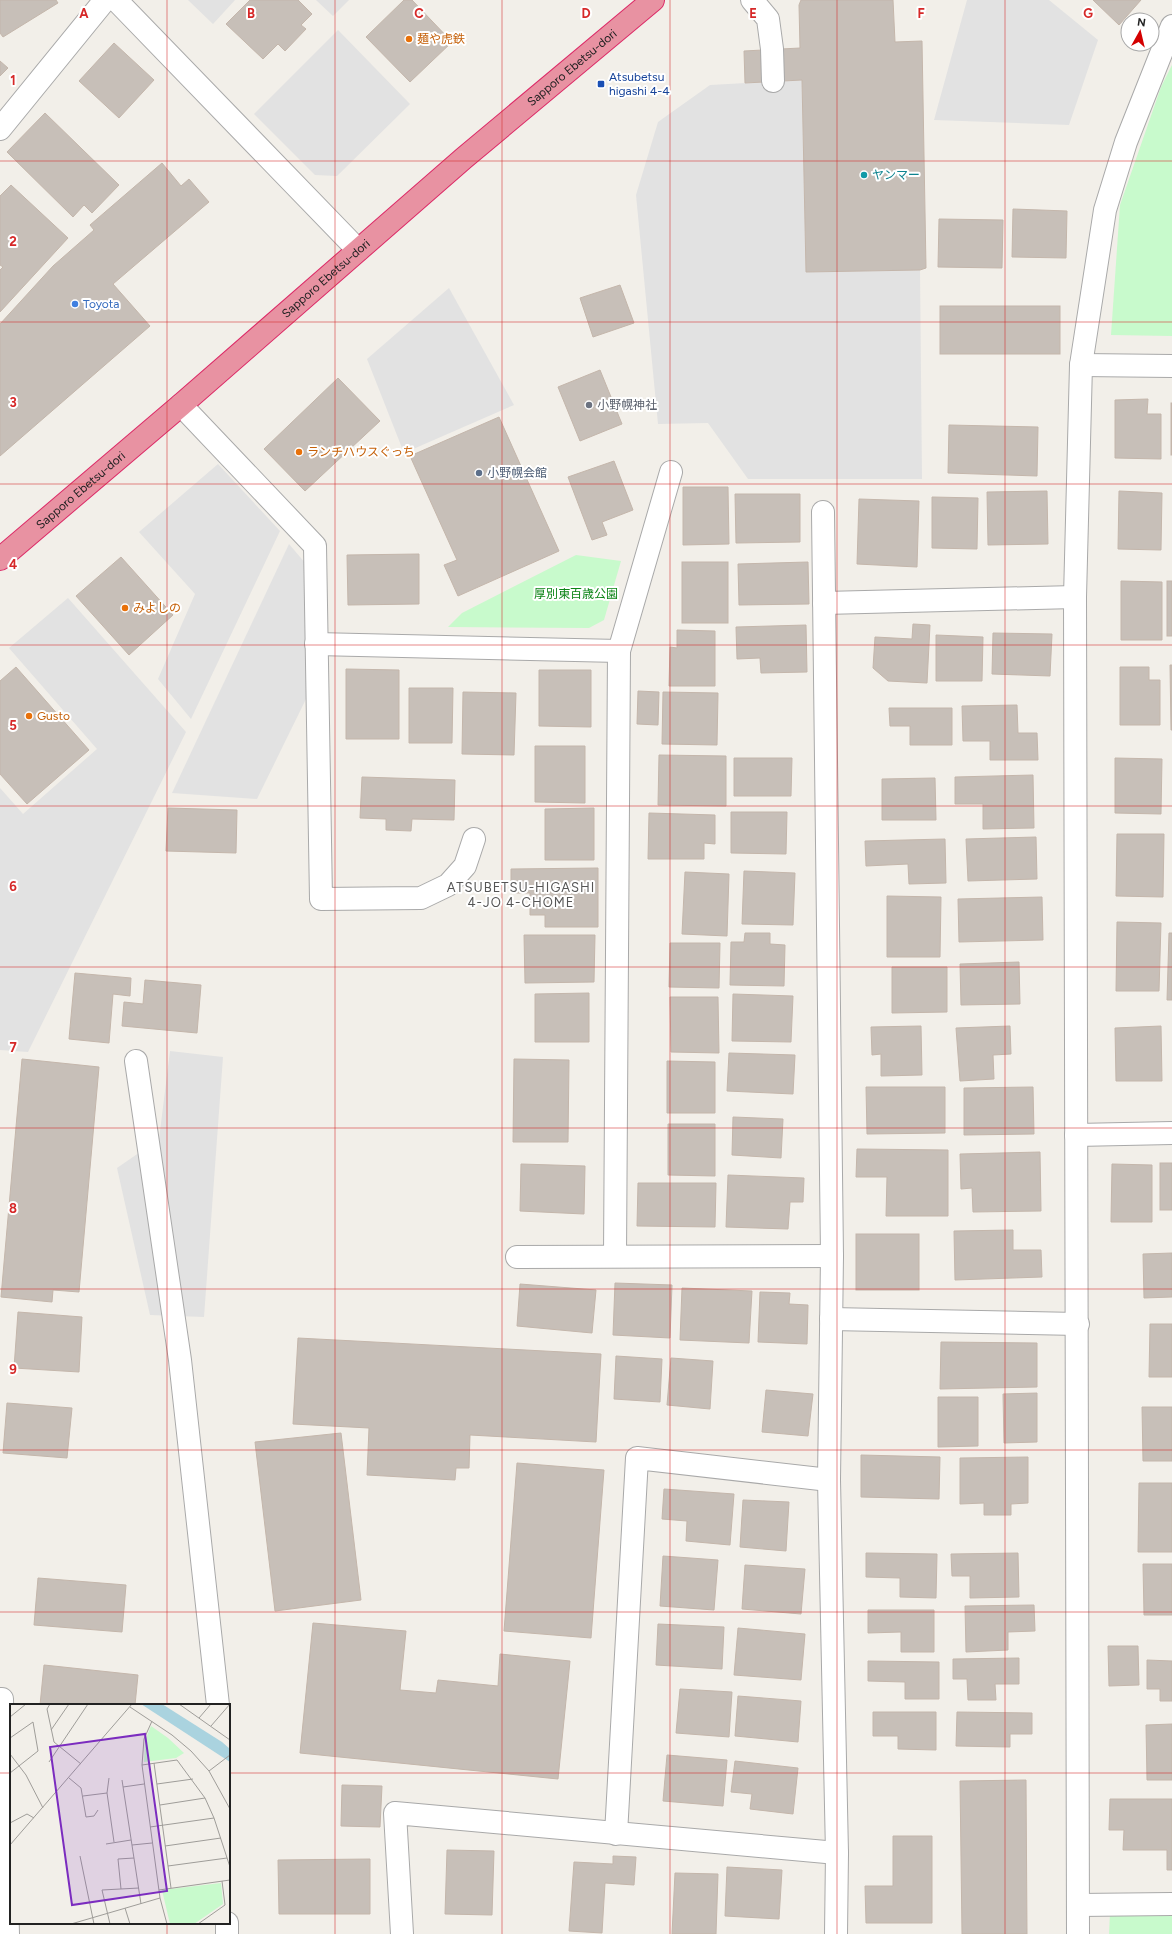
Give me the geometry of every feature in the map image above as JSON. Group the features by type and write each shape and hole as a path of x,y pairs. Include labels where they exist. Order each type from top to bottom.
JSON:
{"highway":[{"name":"Sapporo Ebetsu-dori","path":"0,559 181,406 464,158 653,0"}],"street":[{"path":"0,129 105,0"},
{"path":"116,0 358,250"},
{"path":"752,0 768,19 772,49 773,81"},
{"path":"1078,1934 1078,1324 1076,1135 1075,597 1081,365 1105,210 1126,142 1172,26"},
{"path":"1081,365 1172,366"},
{"path":"181,406 315,546 321,899 421,898 448,885 465,866 474,839"},
{"path":"615,1256 619,651 671,472"},
{"path":"823,512 832,1256 829,1480 837,1853 836,1934"},
{"path":"824,604 1075,597"},
{"path":"316,644 619,651"},
{"path":"136,1061 180,1360 218,1704"},
{"path":"1076,1135 1172,1133"},
{"path":"517,1257 832,1256"},
{"path":"831,1319 1078,1324"},
{"path":"616,1834 637,1458 829,1480"},
{"path":"0,1699 2,1699 8,1934"},
{"path":"402,1934 395,1813 837,1853"},
{"path":"1078,1904 1172,1904"}],"green space":[{"path":"1172,65 1172,336 1111,335 1120,205 1161,87"},
{"name":"厚別東百歳公園","path":"576,555 621,561 604,620 589,628 448,627 462,613"},
{"path":"1110,1913 1172,1915 1172,1934 1109,1934"}],"shaded area":[{"path":"188,0 235,0 213,24"},
{"path":"316,0 349,0 333,16"},
{"path":"967,0 1049,0 1098,40 1069,125 934,120"},
{"path":"338,30 410,104 337,176 315,175 254,114"},
{"path":"802,80 806,272 920,270 922,479 748,479 708,423 658,424 636,195 658,122 710,85"},
{"path":"449,288 514,405 404,453 367,359"},
{"path":"218,464 280,531 191,719 158,679 195,594 139,532"},
{"path":"289,544 306,564 306,699 257,799 172,793"},
{"path":"68,598 186,732 28,1052 0,1050 0,788 23,814 97,749 9,648"},
{"path":"170,1051 223,1057 204,1317 150,1315 117,1168 159,1139"}],"building":[{"path":"0,0 56,0 58,3 3,37 0,33"},
{"path":"250,0 298,0 312,14 301,25 306,29 285,51 278,44 263,59 226,24"},
{"name":"麺や虎鉄","path":"404,0 412,0 452,42 410,82 366,37"},
{"name":"ヤンマー","path":"801,0 893,0 895,42 922,41 926,268 920,270 806,272 802,80 745,83 744,51 800,48 799,5"},
{"path":"1093,0 1141,0 1130,12 1120,12 1119,25"},
{"path":"114,43 154,80 119,118 79,81"},
{"path":"0,61 8,68 0,76"},
{"path":"45,113 119,185 92,213 84,205 73,217 7,152"},
{"name":"Toyota","path":"162,163 181,186 189,179 209,202 113,284 150,326 0,456 0,324 53,266 94,230 90,225"},
{"path":"11,185 68,238 0,312 0,270 3,267 0,265 0,196"},
{"path":"1013,209 1067,211 1066,258 1012,257"},
{"path":"939,219 1003,220 1002,268 938,267"},
{"path":"620,285 634,323 593,337 580,298"},
{"path":"940,306 1060,306 1060,354 940,354"},
{"path":"600,370 622,424 580,441 558,387"},
{"path":"338,378 380,421 305,491 264,449"},
{"path":"1148,399 1147,414 1161,414 1161,459 1115,458 1115,400"},
{"path":"1172,403 1172,455 1171,455"},
{"path":"499,417 559,551 458,596 444,565 457,560 410,456"},
{"path":"949,425 1038,427 1037,476 948,473"},
{"path":"614,461 633,510 602,522 607,535 592,540 568,477"},
{"path":"683,487 728,487 729,544 683,545"},
{"path":"1047,491 1048,544 988,545 987,492"},
{"path":"1119,491 1162,493 1161,550 1118,549"},
{"path":"735,494 800,494 800,542 736,543"},
{"path":"932,497 978,498 977,549 932,548"},
{"path":"859,499 919,501 917,567 857,564"},
{"path":"419,554 419,604 348,605 347,555"},
{"path":"121,557 173,615 129,655 76,596"},
{"path":"682,562 728,562 728,623 682,623"},
{"path":"808,562 809,604 739,605 738,564"},
{"path":"1121,581 1162,582 1162,640 1121,640"},
{"path":"1167,581 1172,581 1172,636 1167,636"},
{"path":"913,624 930,625 927,683 888,681 873,668 875,637 912,639"},
{"path":"806,625 807,672 761,673 760,658 737,659 736,627"},
{"path":"677,630 715,631 715,686 669,686 670,647 677,648"},
{"path":"993,633 1052,634 1050,676 992,674"},
{"path":"936,635 983,637 982,681 936,681"},
{"path":"1170,665 1172,665 1172,730 1171,730"},
{"name":"Gusto","path":"16,667 89,750 27,804 0,774 0,681"},
{"path":"1120,667 1149,667 1149,680 1160,680 1160,725 1120,725"},
{"path":"346,669 399,670 399,739 346,739"},
{"path":"539,670 591,670 591,727 539,726"},
{"path":"409,688 453,688 452,743 409,743"},
{"path":"638,691 659,692 658,725 637,724"},
{"path":"463,692 516,693 514,755 462,754"},
{"path":"663,692 718,693 717,745 662,744"},
{"path":"1017,705 1018,733 1037,733 1038,760 990,760 990,741 963,741 962,706"},
{"path":"889,708 952,708 952,745 910,745 910,726 890,726"},
{"path":"535,746 585,746 585,803 535,802"},
{"path":"659,755 726,756 726,806 658,805"},
{"path":"734,758 792,758 791,796 734,796"},
{"path":"1115,758 1162,759 1161,814 1115,813"},
{"path":"1033,775 1034,828 983,829 983,804 955,804 955,777"},
{"path":"362,777 455,780 454,820 412,819 411,831 386,830 386,819 360,818"},
{"path":"935,778 936,820 882,820 882,779"},
{"path":"168,808 237,810 236,853 166,851"},
{"path":"594,808 594,860 545,860 545,809"},
{"path":"731,812 787,812 786,854 731,853"},
{"path":"649,813 715,815 715,844 704,843 704,859 648,859"},
{"path":"1117,834 1164,834 1163,897 1116,896"},
{"path":"1036,837 1037,879 968,881 966,839"},
{"path":"945,839 946,883 909,884 908,864 866,866 865,841"},
{"path":"598,868 598,927 545,927 545,915 530,915 530,893 511,893 511,869"},
{"path":"744,871 795,873 793,925 742,924"},
{"path":"685,872 729,874 727,936 682,934"},
{"path":"887,896 941,897 940,957 887,957"},
{"path":"1042,897 1043,940 959,942 958,899"},
{"path":"1117,922 1161,923 1159,991 1116,991"},
{"path":"745,933 770,933 770,944 785,945 784,986 730,985 731,942 744,942"},
{"path":"1169,933 1172,933 1172,1000 1167,1000"},
{"path":"524,935 595,935 594,982 525,983"},
{"path":"670,943 720,943 719,988 669,987"},
{"path":"1019,962 1020,1004 961,1005 960,964"},
{"path":"892,967 947,967 947,1012 892,1013"},
{"path":"75,973 131,978 130,996 113,994 109,1043 69,1039"},
{"path":"145,980 201,985 197,1033 122,1026 124,1002 143,1004"},
{"path":"589,993 589,1042 535,1042 535,994"},
{"path":"733,994 793,996 791,1042 732,1041"},
{"path":"670,997 718,997 719,1053 671,1052"},
{"path":"921,1026 922,1075 881,1076 881,1054 872,1055 871,1027"},
{"path":"1010,1026 1011,1054 993,1055 994,1079 960,1081 956,1028"},
{"path":"1161,1026 1162,1081 1116,1081 1115,1028"},
{"path":"729,1053 795,1055 793,1094 727,1091"},
{"path":"22,1059 99,1067 79,1292 53,1290 52,1302 1,1297"},
{"path":"514,1059 569,1060 568,1142 513,1142"},
{"path":"667,1061 715,1062 715,1113 667,1113"},
{"path":"866,1087 945,1087 945,1133 867,1134"},
{"path":"1033,1087 1034,1134 964,1135 964,1088"},
{"path":"733,1117 783,1119 781,1158 732,1155"},
{"path":"668,1124 715,1124 715,1176 668,1175"},
{"path":"857,1149 948,1150 948,1216 886,1216 887,1177 856,1177"},
{"path":"1040,1152 1041,1211 973,1212 972,1188 961,1189 960,1154"},
{"path":"1160,1163 1172,1163 1172,1210 1160,1210"},
{"path":"521,1164 585,1166 584,1214 520,1211"},
{"path":"1112,1164 1152,1165 1152,1222 1111,1222"},
{"path":"728,1175 804,1178 803,1202 790,1202 788,1229 726,1227"},
{"path":"638,1183 716,1183 715,1227 637,1226"},
{"path":"1013,1230 1013,1250 1041,1250 1042,1277 955,1280 954,1231"},
{"path":"856,1234 919,1234 919,1290 856,1290"},
{"path":"1172,1253 1172,1297 1144,1298 1143,1254"},
{"path":"615,1283 672,1285 670,1338 613,1335"},
{"path":"520,1284 596,1290 592,1333 517,1326"},
{"path":"682,1288 752,1291 749,1343 680,1340"},
{"path":"760,1292 790,1293 789,1304 808,1305 807,1344 758,1342"},
{"path":"18,1312 82,1317 79,1372 14,1368"},
{"path":"1150,1324 1172,1324 1172,1377 1149,1377"},
{"path":"298,1338 601,1354 596,1442 470,1435 469,1468 456,1468 455,1480 367,1475 369,1428 293,1424"},
{"path":"941,1342 1037,1343 1037,1387 940,1389"},
{"path":"616,1356 662,1359 660,1402 614,1399"},
{"path":"671,1358 713,1361 710,1409 667,1405"},
{"path":"766,1390 813,1394 808,1436 762,1432"},
{"path":"1037,1393 1037,1442 1004,1443 1003,1394"},
{"path":"938,1397 978,1397 978,1446 938,1447"},
{"path":"7,1403 72,1408 67,1458 3,1453"},
{"path":"1142,1407 1172,1407 1172,1461 1143,1461"},
{"path":"341,1433 361,1600 275,1611 255,1442"},
{"path":"861,1455 940,1457 939,1499 861,1497"},
{"path":"1028,1457 1028,1503 1011,1504 1011,1515 984,1515 984,1503 960,1504 960,1458"},
{"path":"517,1463 604,1470 591,1638 504,1631"},
{"path":"1139,1483 1172,1483 1172,1552 1138,1552"},
{"path":"664,1489 734,1494 730,1545 686,1541 687,1521 662,1519"},
{"path":"743,1500 789,1502 786,1551 740,1547"},
{"path":"866,1553 937,1554 936,1598 900,1597 900,1578 866,1577"},
{"path":"1018,1553 1019,1597 970,1598 970,1576 952,1576 951,1554"},
{"path":"663,1556 718,1560 714,1610 660,1606"},
{"path":"1143,1564 1172,1564 1172,1615 1144,1615"},
{"path":"745,1565 805,1569 801,1614 742,1609"},
{"path":"38,1578 126,1585 122,1632 34,1625"},
{"path":"1034,1605 1035,1631 1008,1632 1008,1650 966,1652 965,1606"},
{"path":"868,1610 934,1610 934,1652 901,1652 901,1632 868,1633"},
{"path":"313,1623 406,1631 400,1690 436,1693 438,1680 498,1686 500,1654 570,1661 558,1779 300,1753"},
{"path":"658,1624 724,1627 722,1669 656,1665"},
{"path":"738,1628 805,1634 801,1680 734,1675"},
{"path":"1108,1646 1138,1646 1139,1685 1109,1686"},
{"path":"1019,1658 1019,1684 995,1684 996,1700 968,1700 967,1679 953,1679 953,1659"},
{"path":"1147,1660 1172,1661 1172,1701 1160,1701 1160,1689 1147,1689"},
{"path":"868,1661 939,1662 939,1699 905,1699 905,1682 868,1681"},
{"path":"44,1665 138,1675 135,1704 40,1704"},
{"path":"680,1689 732,1692 729,1737 676,1733"},
{"path":"738,1696 801,1701 798,1742 735,1736"},
{"path":"873,1712 936,1712 936,1750 898,1749 898,1736 873,1736"},
{"path":"957,1712 1032,1713 1032,1734 1010,1734 1010,1747 956,1746"},
{"path":"1172,1724 1172,1780 1147,1780 1146,1725"},
{"path":"667,1755 727,1760 723,1806 663,1801"},
{"path":"735,1761 798,1768 793,1814 750,1809 752,1794 731,1792"},
{"path":"1026,1780 1027,1934 962,1934 960,1781"},
{"path":"342,1785 382,1786 380,1827 341,1826"},
{"path":"1110,1799 1172,1799 1172,1870 1167,1870 1167,1850 1123,1850 1124,1830 1109,1830"},
{"path":"893,1836 932,1836 932,1923 866,1923 865,1886 893,1886"},
{"path":"447,1850 494,1851 492,1915 445,1914"},
{"path":"613,1856 636,1857 634,1885 605,1883 602,1933 569,1931 574,1862 613,1864"},
{"path":"370,1859 370,1914 279,1914 278,1860"},
{"path":"727,1867 782,1870 779,1919 725,1916"},
{"path":"675,1873 718,1874 716,1934 672,1934"}],"place":[{"name":"麺や虎鉄","path":"409,39"},
{"name":"Atsubetsu higashi 4-4","path":"601,84"},
{"name":"ヤンマー","path":"864,175"},
{"name":"Toyota","path":"75,304"},
{"name":"小野幌神社","path":"589,405"},
{"name":"ランチハウスぐっち","path":"299,452"},
{"name":"小野幌会館","path":"479,473"},
{"name":"みよしの","path":"125,608"},
{"name":"Gusto","path":"29,716"}],"district":[{"name":"ATSUBETSU-HIGASHI 4-JO 4-CHOME","path":"521,894"}]}
